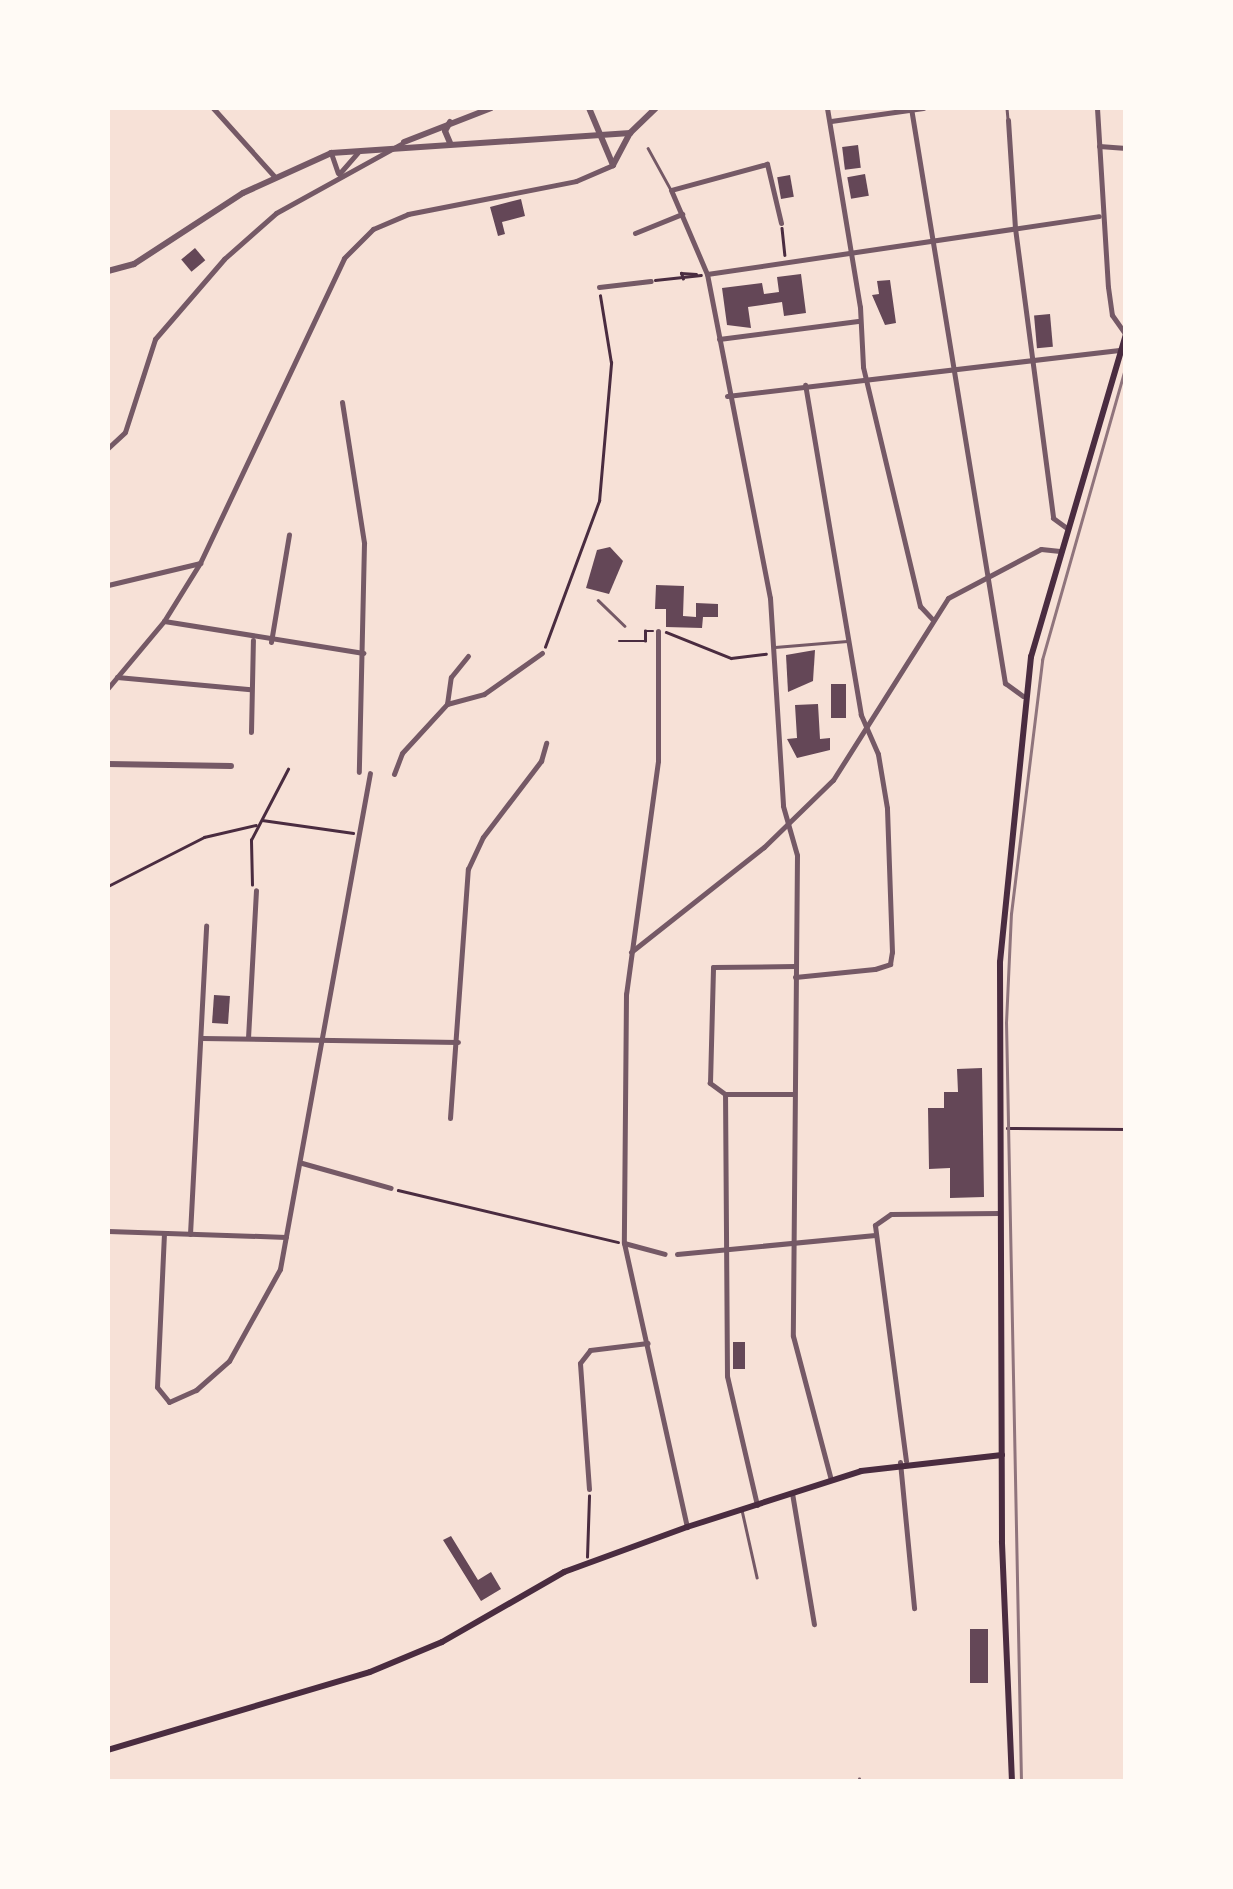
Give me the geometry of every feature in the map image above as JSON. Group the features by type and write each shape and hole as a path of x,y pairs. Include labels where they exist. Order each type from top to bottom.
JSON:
{"main road":[{"path":"1012,1782 1002,1455 1000,962 1023,696 1060,550 1118,350 1126,335"},
{"path":"108,1750 383,1666 588,1562 687,1527 903,1461 1002,1455"}],"street":[{"path":"212,108 274,176"},
{"path":"108,448 126,432 155,340 178,308 276,213 401,144 491,108"},
{"path":"589,108 606,138 613,165"},
{"path":"108,688 164,621 200,564 344,258 373,228 408,214 576,182 613,165 630,133 656,108"},
{"path":"827,108 868,375 920,606 932,619"},
{"path":"911,108 936,241 1005,683 1023,696"},
{"path":"830,122 922,108"},
{"path":"1097,108 1099,216 1112,315 1126,335"},
{"path":"1008,120 1015,228 1053,518 1067,528"},
{"path":"450,143 445,130 451,121"},
{"path":"108,271 149,256 274,176 331,153 401,144 606,138 630,133"},
{"path":"1098,146 1126,148"},
{"path":"337,176 359,148"},
{"path":"331,153 337,176"},
{"path":"781,223 767,164 671,190 707,274 727,396 770,598 789,826 796,856 793,1336 831,1480"},
{"path":"635,233 682,214"},
{"path":"707,274 1099,216"},
{"path":"599,287 650,281"},
{"path":"719,338 858,321"},
{"path":"727,396 868,375 1118,350"},
{"path":"795,977 890,964 886,808 850,641 805,384"},
{"path":"342,402 364,544 360,772"},
{"path":"271,642 289,534"},
{"path":"631,952 789,826 833,780 948,598 1041,549 1060,550"},
{"path":"108,585 200,564"},
{"path":"164,621 253,640 364,653"},
{"path":"658,631 658,761 631,952 624,1243 687,1527"},
{"path":"250,732 253,640"},
{"path":"394,774 402,753 447,704 484,694 542,653"},
{"path":"447,704 451,677 468,656"},
{"path":"117,676 250,689"},
{"path":"450,1118 458,1042 462,898 468,869 483,836 541,761 546,743"},
{"path":"108,764 230,766"},
{"path":"164,1234 159,1396 168,1402 180,1398 229,1361 272,1295 302,1163 370,773"},
{"path":"248,1038 256,890"},
{"path":"190,1234 206,925"},
{"path":"794,1094 725,1094 710,1084 713,967 795,966"},
{"path":"202,1038 458,1042"},
{"path":"725,1094 727,1376 758,1505"},
{"path":"302,1163 391,1188"},
{"path":"914,1608 903,1461 875,1226 891,1214 999,1213"},
{"path":"108,1231 286,1237"},
{"path":"677,1254 875,1236"},
{"path":"624,1243 665,1254"},
{"path":"589,1489 580,1363 590,1350 648,1343"},
{"path":"792,1494 814,1624"}],"lane":[{"path":"1007,108 1008,120"},
{"path":"648,148 671,190"},
{"path":"598,600 625,626"},
{"path":"774,647 850,641"},
{"path":"742,1510 757,1577"}],"path":[{"path":"781,223 786,261"},
{"path":"674,278 695,270 697,276"},
{"path":"680,273 684,280"},
{"path":"650,281 684,280 707,274"},
{"path":"542,653 599,501 610,364 599,287"},
{"path":"619,641 644,641 644,631 658,631 730,658 764,657 774,647"},
{"path":"256,890 248,882 247,858 256,825 288,770"},
{"path":"261,820 360,834"},
{"path":"108,886 204,836 256,825"},
{"path":"1006,1128 1126,1129"},
{"path":"391,1188 624,1243"},
{"path":"588,1562 589,1489"}],"building":[{"path":"858,145 861,168 845,170 842,147"},
{"path":"865,174 869,196 851,199 847,177"},
{"path":"790,175 794,197 781,199 777,177"},
{"path":"521,199 525,216 502,222 505,234 498,236 490,207"},
{"path":"195,248 205,260 191,272 181,260"},
{"path":"801,274 806,313 784,316 782,302 748,307 751,328 727,325 722,288 762,283 764,294 779,292 777,277"},
{"path":"890,280 896,323 885,325 872,295 879,294 877,281"},
{"path":"1050,314 1053,347 1037,348 1034,315"},
{"path":"610,547 623,561 609,594 586,588 597,550"},
{"path":"656,585 684,586 683,616 696,617 696,603 718,604 718,617 703,617 702,628 666,627 666,609 655,609"},
{"path":"815,650 813,681 788,692 786,655"},
{"path":"831,684 846,684 846,718 831,718"},
{"path":"818,704 820,739 830,738 830,750 797,758 787,739 797,738 795,705"},
{"path":"214,995 230,996 228,1024 212,1023"},
{"path":"982,1068 984,1197 950,1198 950,1168 929,1169 928,1108 944,1108 944,1092 958,1092 957,1069"},
{"path":"733,1342 745,1342 745,1369 733,1369"},
{"path":"451,1536 478,1580 491,1572 501,1589 481,1601 443,1540"},
{"path":"970,1629 988,1629 988,1683 970,1683"}],"tram line":[{"path":"1021,1782 1006,1023 1011,914 1042,660 1126,366"}]}
